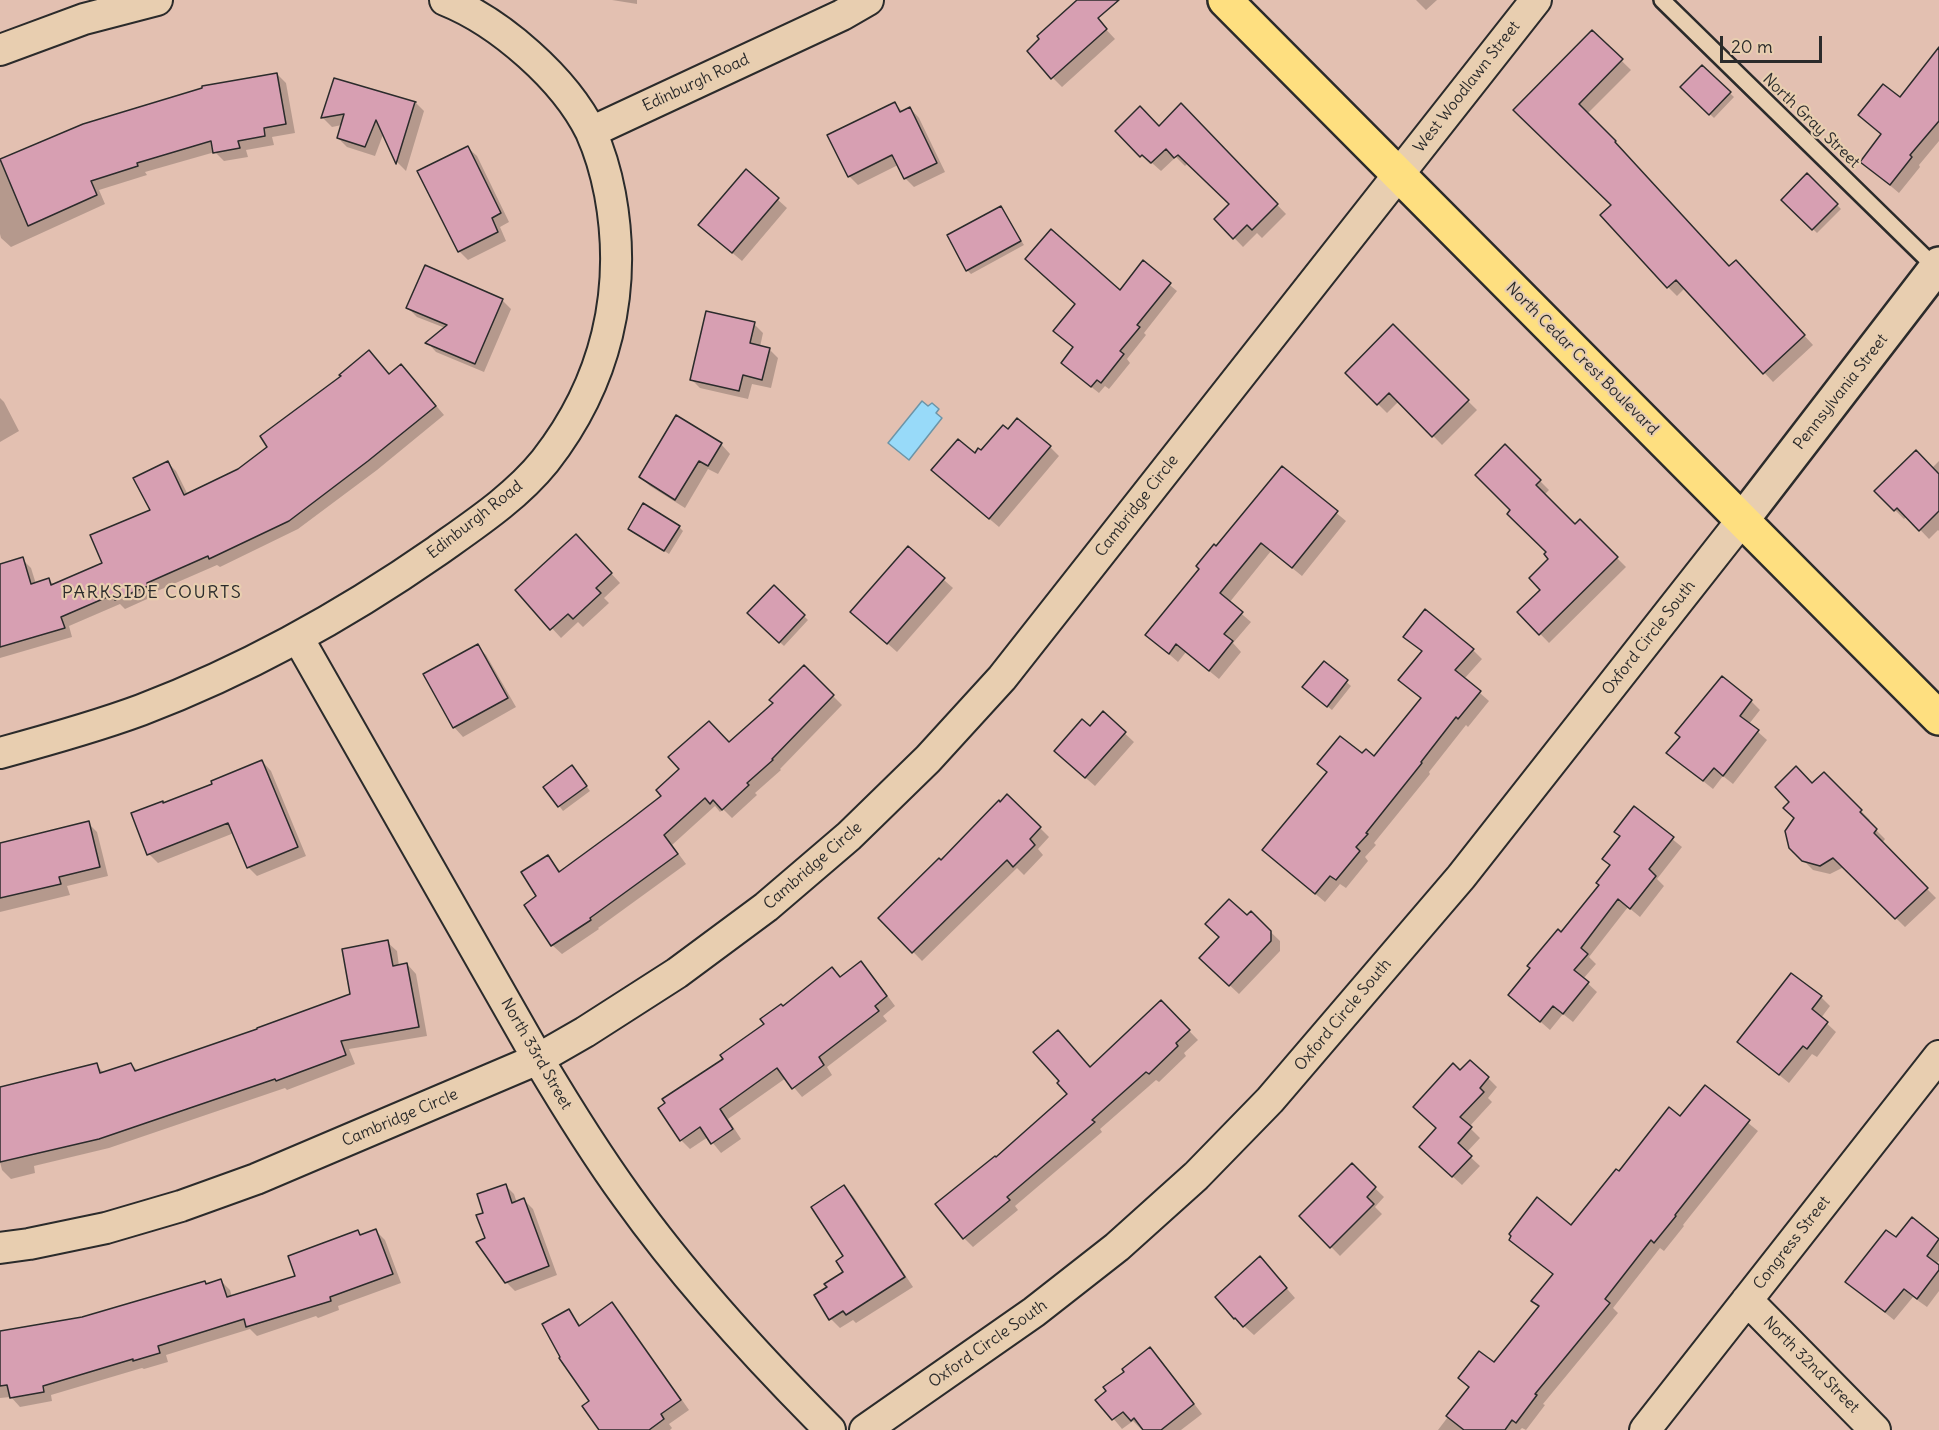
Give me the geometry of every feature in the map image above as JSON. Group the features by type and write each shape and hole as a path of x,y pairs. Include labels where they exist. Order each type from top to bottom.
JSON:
{"main road":[{"name":"North Cedar Crest Boulevard","path":"1225,0 1939,718"}],"street":[{"path":"0,50 84,19 157,0"},
{"path":"445,0 493,26 534,58 568,97 591,132"},
{"name":"Edinburgh Road","path":"0,753 59,738 141,710 220,676 298,638 398,578 514,494 544,462 569,426 594,377 608,335 616,282 616,227 605,173 591,132 842,15 868,0"},
{"name":"West Woodlawn Street","path":"1398,174 1536,0"},
{"name":"Cambridge Circle","path":"0,1248 106,1228 182,1206 256,1179 538,1059 678,973 766,907 849,836 928,759 1002,678 1398,174"},
{"name":"Pennsylvania Street","path":"1742,520 1937,266"},
{"name":"Oxford Circle South","path":"865,1430 1034,1312 1117,1247 1196,1176 1270,1100 1461,877 1742,520"},
{"name":"North 33rd Street","path":"298,638 538,1059 576,1122 627,1198 695,1284 766,1367 830,1430"},
{"name":"Congress Street","path":"1645,1430 1939,1056"},
{"name":"North 32nd Street","path":"1747,1300 1875,1430"}],"lane":[{"name":"North Gray Street","path":"1662,0 1937,266"}],"water":[{"path":"922,401 928,406 932,403 939,409 936,413 942,418 909,460 888,443"}],"building":[{"path":"1077,0 1119,0 1098,18 1107,29 1051,79 1027,51 1039,39 1037,36"},
{"path":"1592,30 1623,59 1579,104 1616,141 1729,266 1736,260 1805,335 1763,374 1676,280 1667,288 1600,215 1611,205 1513,110"},
{"path":"1939,47 1939,121 1910,155 1912,157 1890,185 1860,162 1881,134 1858,115 1883,84 1900,97"},
{"path":"1702,65 1731,92 1709,115 1680,87"},
{"path":"277,73 286,124 264,128 265,136 238,141 240,148 213,153 211,141 137,163 138,166 91,181 97,195 28,226 0,159 83,124 202,88 202,86"},
{"path":"334,78 416,102 396,164 376,120 365,147 337,138 344,114 321,118"},
{"path":"895,102 900,112 910,107 937,163 904,179 892,155 848,177 827,135"},
{"path":"1181,103 1278,204 1252,230 1247,225 1233,239 1214,219 1229,204 1178,155 1174,158 1166,149 1151,163 1142,155 1140,157 1115,131 1140,106 1159,126"},
{"path":"468,146 501,213 492,218 498,232 458,252 417,171"},
{"path":"746,169 779,198 732,253 698,225"},
{"path":"1807,173 1838,204 1812,230 1781,200"},
{"path":"1001,206 1021,241 966,271 947,235"},
{"path":"1051,229 1120,290 1143,260 1171,283 1137,325 1140,327 1120,351 1124,354 1101,383 1097,380 1091,387 1061,363 1073,347 1053,331 1075,304 1025,259"},
{"path":"425,265 503,299 475,364 425,343 447,325 406,308"},
{"path":"706,311 755,322 750,343 770,348 762,380 743,375 739,391 690,380"},
{"path":"1393,324 1469,400 1432,437 1389,393 1377,405 1345,373"},
{"path":"369,350 389,374 401,364 436,406 289,521 209,559 208,556 147,583 148,586 115,600 112,595 61,617 65,628 0,647 0,564 23,557 31,584 49,578 51,585 102,563 90,535 150,510 133,478 168,461 184,495 238,469 267,447 260,436 341,376 339,375"},
{"path":"676,415 722,443 708,466 699,461 675,500 639,477"},
{"path":"1017,418 1051,446 989,519 931,470 958,439 975,453 978,448 981,450 1003,425 1008,429"},
{"path":"1505,444 1541,480 1536,485 1575,524 1580,519 1618,557 1539,635 1517,612 1540,590 1529,578 1548,559 1544,554 1546,552 1507,514 1510,510 1475,475"},
{"path":"1916,450 1939,474 1939,511 1919,531 1897,508 1894,511 1874,491"},
{"path":"1282,466 1338,511 1292,568 1261,543 1220,593 1243,612 1224,634 1233,641 1209,671 1176,644 1169,654 1145,635 1199,569 1196,566 1214,544 1216,546"},
{"path":"643,503 680,526 664,551 628,529"},
{"path":"576,534 612,573 596,588 601,593 573,619 568,614 550,630 515,590"},
{"path":"908,546 945,578 887,644 850,612"},
{"path":"774,585 805,615 779,643 747,613"},
{"path":"1425,609 1474,649 1455,670 1481,691 1458,719 1456,717 1366,833 1368,834 1356,847 1360,851 1336,880 1330,876 1315,894 1262,850 1327,772 1317,764 1340,736 1362,753 1366,749 1374,756 1421,698 1398,680 1422,651 1403,637"},
{"path":"478,644 508,698 453,728 423,674"},
{"path":"1324,661 1348,680 1327,707 1302,687"},
{"path":"804,665 834,695 773,760 747,783 749,785 722,810 713,800 710,804 705,798 664,835 678,854 590,918 591,920 551,946 524,905 536,896 521,872 548,855 559,872 626,823 661,796 656,790 679,769 668,757 709,721 729,742 773,703 769,700"},
{"path":"1722,676 1752,700 1740,716 1759,730 1723,776 1714,768 1703,781 1666,753 1680,737 1675,733"},
{"path":"1103,711 1126,732 1085,778 1054,751 1082,719 1090,726"},
{"path":"262,760 298,847 247,868 228,823 147,855 131,813 212,784 211,781"},
{"path":"572,765 587,786 558,807 543,787"},
{"path":"1796,766 1812,783 1824,772 1862,810 1860,812 1877,829 1874,833 1928,888 1895,919 1833,858 1820,866 1802,861 1789,848 1785,831 1794,818 1783,808 1789,802 1775,787"},
{"path":"1007,794 1041,827 1030,839 1035,845 1013,867 1007,860 912,953 878,918 939,858 941,860"},
{"path":"1634,806 1674,837 1649,869 1656,876 1630,909 1618,899 1581,948 1588,954 1574,970 1589,982 1563,1014 1553,1006 1540,1022 1508,995 1530,968 1527,966 1558,929 1561,932 1599,885 1596,883 1610,865 1602,859 1620,836 1614,832"},
{"path":"89,821 100,867 59,877 61,884 0,898 0,843"},
{"path":"1229,899 1247,915 1251,911 1271,931 1271,941 1229,986 1199,958 1219,937 1205,924"},
{"path":"388,940 393,966 407,963 419,1027 341,1041 346,1055 276,1081 275,1079 99,1139 0,1162 0,1087 97,1063 100,1073 131,1063 135,1071 350,994 342,949"},
{"path":"861,961 887,996 875,1006 879,1011 819,1057 824,1065 792,1089 777,1068 720,1109 733,1129 711,1144 700,1127 680,1141 658,1108 665,1103 662,1099 723,1059 720,1055 764,1024 760,1019 781,1004 783,1006 832,967 840,977"},
{"path":"1791,973 1822,996 1812,1009 1828,1022 1807,1049 1803,1046 1779,1075 1737,1042"},
{"path":"1161,1000 1190,1030 1176,1043 1178,1046 1149,1074 1146,1072 1092,1120 1095,1122 1007,1197 1010,1200 963,1239 935,1204 996,1157 1067,1094 1057,1083 1059,1081 1033,1052 1058,1030 1090,1067"},
{"path":"1470,1060 1489,1077 1480,1088 1484,1092 1460,1117 1472,1127 1458,1143 1472,1156 1452,1177 1419,1147 1436,1128 1413,1107 1453,1063 1460,1070"},
{"path":"1705,1085 1750,1120 1676,1216 1654,1243 1651,1240 1605,1299 1610,1303 1535,1394 1537,1395 1516,1423 1512,1420 1505,1430 1464,1430 1446,1416 1469,1387 1458,1378 1479,1351 1494,1362 1539,1306 1531,1301 1553,1274 1509,1240 1511,1236 1509,1234 1537,1197 1571,1225 1616,1169 1619,1171 1669,1107 1680,1116"},
{"path":"1352,1163 1376,1187 1367,1197 1374,1204 1330,1248 1299,1216"},
{"path":"506,1184 512,1203 524,1198 549,1266 505,1283 476,1242 485,1238 476,1215 483,1213 477,1194"},
{"path":"844,1185 905,1277 846,1315 843,1311 829,1320 814,1295 827,1287 824,1284 843,1272 836,1261 843,1256 811,1207"},
{"path":"1912,1217 1939,1239 1927,1256 1939,1265 1939,1270 1917,1299 1904,1289 1885,1312 1845,1282 1886,1230 1896,1237"},
{"path":"376,1229 393,1274 330,1297 331,1301 246,1327 244,1319 158,1346 160,1353 43,1386 44,1392 10,1398 7,1385 0,1386 0,1331 82,1317 205,1281 206,1284 221,1279 227,1297 295,1276 288,1256 358,1230 360,1235"},
{"path":"1260,1256 1287,1288 1243,1327 1215,1297"},
{"path":"612,1302 681,1400 661,1414 664,1419 649,1430 599,1430 582,1406 589,1401 559,1358 542,1324 569,1309 579,1326"},
{"path":"1150,1347 1194,1404 1161,1430 1143,1430 1134,1418 1131,1421 1123,1412 1112,1420 1095,1400 1106,1391 1103,1387 1124,1372 1122,1369"}],"district":[{"name":"PARKSIDE COURTS","path":"152,593"}]}
